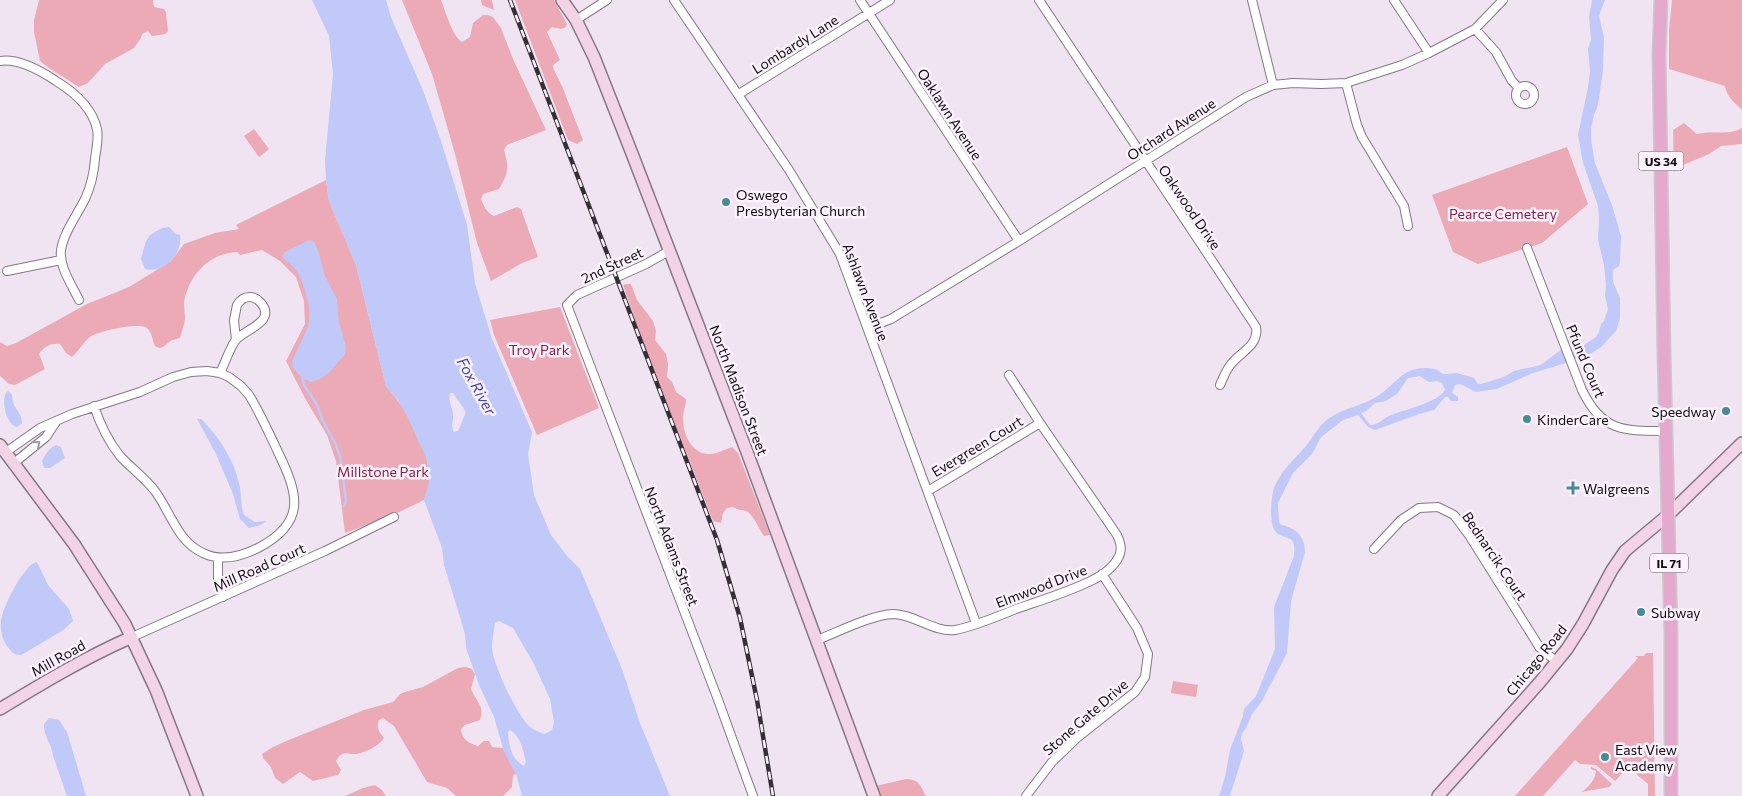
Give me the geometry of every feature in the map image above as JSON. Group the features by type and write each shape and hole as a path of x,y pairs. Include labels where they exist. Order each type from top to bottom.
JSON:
{"main road":[{"name":"US 34","path":"1661,2 1659,54 1668,515"},
{"name":"IL 71","path":"1668,515 1671,651 1671,796"}],"street":[{"name":"North Madison Street","path":"562,0 576,20 594,57 744,443 874,796"},
{"path":"576,20 607,0"},
{"name":"Ashlawn Avenue","path":"674,0 739,94 840,254 976,623"},
{"name":"Oaklawn Avenue","path":"860,0 1019,241"},
{"name":"Lombardy Lane","path":"739,94 890,0"},
{"name":"Oakwood Drive","path":"1039,0 1145,162 1256,326 1256,337 1253,342 1231,364 1220,385"},
{"path":"1252,0 1273,85"},
{"path":"1394,0 1429,53"},
{"name":"Orchard Avenue","path":"868,328 890,319 1019,241 1145,162 1231,105 1257,91 1273,85 1293,83 1346,83 1402,65 1476,29 1503,0"},
{"path":"1476,29 1496,52 1512,81 1519,88"},
{"path":"0,62 7,60 27,66 47,75 68,88 81,99 91,113 97,129 93,180 61,249 61,260 79,300"},
{"path":"1346,83 1362,138 1404,206 1408,226"},
{"name":"Pfund Court","path":"1527,248 1586,400 1602,419 1615,428 1666,430"},
{"name":"2nd Street","path":"567,304 577,295 670,251"},
{"path":"6,272 61,260"},
{"path":"220,373 236,340 262,322 264,308 260,301 253,297 246,297 237,305 234,320 236,340"},
{"name":"North Adams Street","path":"567,304 753,796"},
{"path":"94,406 109,440 120,456 152,487 186,542 202,553 218,558 236,557 269,542 285,529 294,506 294,493 290,476 249,395 229,377 220,373 206,371 191,372 173,377 140,392 94,406 40,428 3,449 74,544 116,606 132,637 177,741 198,796"},
{"name":"Elmwood Drive","path":"817,640 876,617 892,614 905,616 946,630 954,630 1084,584 1102,574 1116,561 1121,554 1120,541 1040,423 1010,375"},
{"path":"14,463 46,438 56,422"},
{"name":"Evergreen Court","path":"928,491 1040,423"},
{"name":"Chicago Road","path":"1438,796 1557,662 1584,624 1612,570 1625,551 1668,515 1742,443"},
{"name":"Bednarcik Court","path":"1374,549 1401,520 1419,508 1438,507 1454,515 1469,535 1540,648 1557,662"},
{"name":"Mill Road Court","path":"132,637 325,551 394,517"},
{"path":"218,558 218,583 223,597"},
{"name":"Stone Gate Drive","path":"1026,796 1052,762 1078,737 1135,692 1145,677 1148,654 1137,628 1102,574"},
{"name":"Mill Road","path":"0,709 66,670 132,637"}],"green space":[{"path":"39,0 153,0 154,7 164,9 166,12 168,31 165,34 152,36 148,31 142,34 134,48 105,64 88,83 79,87 40,61 34,32 34,20"},
{"path":"402,0 441,0 452,29 462,42 470,37 473,23 483,15 493,17 501,28 513,59 546,130 507,145 504,150 507,161 505,178 499,189 483,194 481,199 487,211 494,216 517,207 521,209 538,257 522,263 491,281 477,243 455,154 432,74"},
{"path":"481,0 492,0 494,10 482,5"},
{"path":"515,0 554,0 567,24 566,27 561,29 552,27 547,32 560,60 553,65 553,68 583,140 577,144 568,140"},
{"path":"1672,0 1742,0 1742,110 1729,96 1725,86 1669,69 1669,30"},
{"path":"1684,123 1697,134 1731,132 1742,128 1742,144 1721,146 1709,154 1683,165 1674,172 1673,130"},
{"path":"254,129 269,149 259,157 244,136"},
{"name":"Pearce Cemetery","path":"1567,147 1588,204 1542,243 1478,264 1453,252 1432,195"},
{"name":"Millstone Park","path":"326,180 329,201 356,265 386,386 394,395 416,430 426,456 429,481 424,500 389,517 345,533 336,461 327,435 286,361 305,324 304,301 296,277 280,261 262,250 240,255 237,252 227,253 209,261 195,275 186,293 184,303 185,319 180,338 172,340 160,348 155,346 149,330 143,326 119,328 101,332 90,337 72,357 66,353 60,344 46,347 39,354 45,369 15,385 9,384 0,376 0,342 7,346 16,343 87,304 129,287 171,261 184,244 215,233 239,229 236,225"},
{"path":"631,284 637,300 653,321 656,331 655,340 666,354 668,364 667,377 672,382 676,392 686,399 683,421 686,434 692,446 702,453 715,453 732,447 738,453 770,535 764,536 748,512 733,507 727,508 723,513 721,523 713,521 643,342 623,285"},
{"name":"Troy Park","path":"560,307 599,408 537,435 494,335 490,320"},
{"name":"East View Academy","path":"1646,653 1653,653 1655,796 1648,796 1648,784 1628,767 1615,781 1596,765 1580,764 1575,760 1543,796 1515,796 1638,658 1635,656 1644,656"},
{"path":"466,667 472,669 475,674 471,689 481,707 481,715 480,720 465,725 461,729 466,740 474,745 478,746 484,741 489,741 492,747 503,748 516,774 513,775 512,787 503,796 456,796 447,788 427,782 394,726 383,718 379,720 378,725 379,732 384,738 382,741 364,752 341,755 336,761 341,770 338,775 313,781 300,772 283,784 275,778 271,767 263,758 262,754 273,747 364,710 393,702 400,694 423,687 458,668"},
{"path":"1173,681 1198,685 1196,697 1171,693"},
{"path":"1591,767 1596,769 1612,784 1609,787 1581,792 1589,786 1595,777 1596,771 1591,769"},
{"path":"906,779 917,782 926,796 880,796 876,786"},
{"path":"375,785 386,796 345,796 363,788"}],"water":[{"name":"Fox River","path":"312,0 386,0 391,17 424,93 441,141 467,225 475,283 492,339 532,432 528,454 534,495 551,535 580,569 622,669 640,723 670,796 522,796 516,774 504,752 494,717 479,685 466,648 465,634 444,565 442,548 424,500 429,482 427,460 408,418 398,400 386,386 356,265 329,201 325,160 333,74 329,36","holes":["450,393 453,393 466,412 458,431 454,432","499,621 513,628 534,664 550,699 554,722 552,730 545,734 534,730 528,725 517,710 506,688 493,655 495,623","510,730 519,740 526,762 524,766 513,756 508,732"]},
{"path":"1592,0 1605,0 1599,16 1604,37 1603,70 1598,105 1591,128 1591,140 1595,163 1612,205 1621,236 1620,262 1619,266 1613,270 1613,282 1620,298 1620,318 1616,331 1601,347 1582,359 1574,358 1566,363 1533,373 1497,389 1476,392 1460,384 1455,385 1452,393 1458,397 1458,401 1451,401 1448,397 1445,397 1434,410 1375,430 1368,427 1358,415 1343,420 1321,437 1312,454 1293,473 1278,503 1279,522 1281,525 1291,528 1299,534 1305,546 1291,601 1287,653 1242,734 1241,739 1244,751 1230,796 1219,796 1230,750 1244,709 1256,696 1275,649 1274,607 1294,556 1294,544 1290,539 1279,535 1274,529 1271,519 1271,507 1275,485 1287,467 1329,418 1376,397 1407,372 1420,368 1429,368 1444,374 1458,373 1474,378 1478,384 1481,384 1504,377 1514,371 1541,365 1563,348 1578,349 1596,337 1599,332 1608,309 1605,295 1604,265 1598,240 1598,206 1583,163 1578,135 1590,71 1588,49 1591,40 1589,17","holes":["1420,376 1429,382 1437,381 1442,383 1445,390 1429,402 1391,415 1373,425 1370,425 1361,413 1375,403 1386,401 1397,394 1408,378"]},
{"path":"169,227 176,234 180,235 179,249 176,255 166,265 152,270 145,269 141,259 146,241 150,235 162,228"},
{"path":"309,240 314,242 318,250 325,276 337,299 339,323 346,346 345,354 329,373 311,382 302,378 293,368 292,362 309,321 308,303 297,272 282,256 285,252"},
{"path":"8,391 11,393 14,405 21,418 22,423 17,427 9,421 5,410 4,398"},
{"path":"197,419 201,419 213,433 229,457 237,474 244,515 255,522 266,521 261,525 249,528 240,519 233,494 215,452"},
{"path":"56,445 61,447 65,458 50,468 44,468 43,459 49,450"},
{"path":"37,562 48,585 69,609 73,621 62,631 21,655 16,654 10,650 3,638 1,628 2,615 9,597 20,578 26,570"},
{"path":"49,718 59,720 67,732 86,796 67,796 44,728 44,724"}],"waterway":[{"path":"302,378 304,385 317,405 340,456 346,501 344,506"}],"railway":[{"path":"510,0 717,540 740,618 757,700 773,796"}],"place":[{"name":"Oswego Presbyterian Church","path":"726,202"},
{"name":"Speedway","path":"1726,411"},
{"name":"KinderCare","path":"1527,419"},
{"name":"Walgreens","path":"1573,488"},
{"name":"Subway","path":"1641,612"},
{"name":"East View Academy","path":"1605,757"}]}
